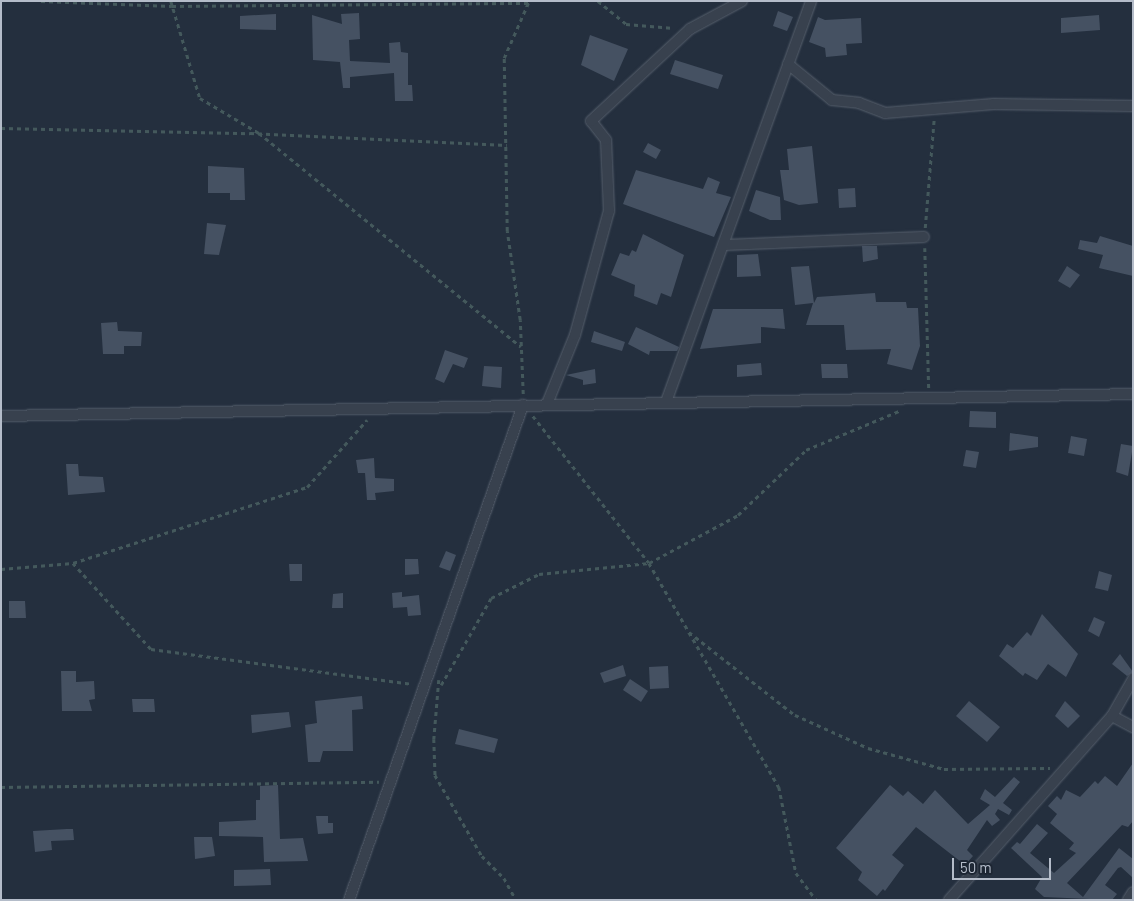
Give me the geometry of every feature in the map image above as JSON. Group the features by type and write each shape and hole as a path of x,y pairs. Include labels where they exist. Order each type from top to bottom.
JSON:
{"street":[{"path":"547,404 575,335 609,211 606,140 591,121 690,30 742,1"},
{"path":"666,402 811,1"},
{"path":"788,64 832,100 859,103 885,113 994,104 1133,106"},
{"path":"723,245 924,237"},
{"path":"1,416 523,404 1133,394"},
{"path":"349,900 523,404"},
{"path":"949,900 1112,716 1133,679"},
{"path":"1112,716 1133,727"},
{"path":"1128,900 1133,892"}],"path":[{"path":"41,1 172,6 528,2 504,58 508,231 521,347 523,404 649,563 779,788 796,873 816,900"},
{"path":"171,1 200,98 259,133 521,347"},
{"path":"598,1 626,24 690,30"},
{"path":"929,398 924,237 935,108"},
{"path":"1,128 259,133 507,145"},
{"path":"1,569 73,563 307,486 378,408"},
{"path":"516,900 504,878 482,856 434,775 434,739 441,685 491,598 539,574 649,563 738,515 806,450 905,408"},
{"path":"73,563 151,649 424,686"},
{"path":"688,632 795,715 868,748 944,769 1064,768"},
{"path":"434,660 441,685"},
{"path":"1,787 391,782"}],"building":[{"path":"778,11 793,17 787,31 773,26"},
{"path":"359,13 360,39 349,40 350,61 390,63 389,43 400,42 401,52 408,53 408,85 412,85 413,101 395,101 394,73 350,77 350,88 343,88 340,62 313,60 312,15 342,24 341,14"},
{"path":"276,14 276,30 240,29 240,16"},
{"path":"1099,15 1100,30 1061,33 1061,18"},
{"path":"818,17 825,20 861,18 862,43 846,44 847,55 826,57 825,48 809,42"},
{"path":"590,35 628,49 614,81 581,65"},
{"path":"675,60 723,75 718,89 670,74"},
{"path":"648,143 661,150 656,159 643,152"},
{"path":"812,146 818,203 799,205 784,200 780,170 789,170 787,149"},
{"path":"208,166 244,168 245,200 230,200 230,193 208,193"},
{"path":"636,170 703,189 708,177 720,182 716,193 731,197 714,237 623,204"},
{"path":"855,188 856,207 839,208 838,189"},
{"path":"756,190 780,197 781,220 770,220 749,211"},
{"path":"207,223 226,225 219,255 204,254"},
{"path":"643,234 684,255 671,297 661,293 657,305 634,296 635,285 611,275 620,253 629,256 632,250 636,252"},
{"path":"1100,236 1133,246 1133,276 1099,268 1103,255 1078,249 1080,240 1097,243"},
{"path":"862,246 877,246 878,259 863,262"},
{"path":"758,254 761,276 737,277 737,255"},
{"path":"809,266 814,303 817,297 875,293 876,302 906,302 907,308 918,308 920,346 912,370 887,364 891,349 846,350 844,325 806,325 813,303 795,305 791,267"},
{"path":"1067,266 1080,275 1070,288 1058,281"},
{"path":"713,309 783,309 785,329 761,327 761,343 700,349"},
{"path":"117,322 118,331 142,332 141,346 124,346 124,354 103,354 101,323"},
{"path":"636,327 679,347 677,351 650,351 649,355 628,344"},
{"path":"594,331 625,342 622,351 591,342"},
{"path":"445,350 468,358 464,368 453,364 444,383 435,379"},
{"path":"761,363 762,375 737,377 737,365"},
{"path":"821,364 847,364 848,378 822,378"},
{"path":"484,366 502,367 501,388 482,386"},
{"path":"595,369 596,383 583,385 583,380 566,375"},
{"path":"970,411 996,412 996,428 969,427"},
{"path":"1010,433 1038,437 1038,447 1009,451"},
{"path":"1071,436 1087,439 1084,456 1068,453"},
{"path":"1121,444 1133,446 1128,476 1116,472"},
{"path":"966,450 979,452 976,468 963,466"},
{"path":"374,458 375,478 394,479 394,491 375,493 376,500 367,500 365,473 358,473 356,460"},
{"path":"66,464 78,464 79,476 103,477 105,492 68,495"},
{"path":"446,551 456,555 450,571 439,567"},
{"path":"405,559 418,559 419,574 405,575"},
{"path":"289,564 302,564 302,581 290,581"},
{"path":"1099,571 1112,575 1108,591 1095,588"},
{"path":"402,592 402,597 419,595 421,615 408,616 407,607 393,608 392,593"},
{"path":"343,593 343,608 332,608 333,594"},
{"path":"9,601 25,601 26,618 9,618"},
{"path":"1042,614 1078,654 1066,677 1048,664 1037,680 1025,673 1023,676 999,656 1007,644 1013,648 1027,632 1031,636"},
{"path":"1094,617 1105,622 1099,637 1088,631"},
{"path":"1120,654 1133,672 1127,676 1112,664"},
{"path":"623,665 626,676 604,683 600,673"},
{"path":"668,666 669,688 650,689 649,667"},
{"path":"61,671 76,671 76,682 94,681 95,699 89,700 92,711 62,711"},
{"path":"630,679 648,691 641,702 623,690"},
{"path":"362,696 363,709 352,710 353,751 323,751 320,762 308,762 305,725 317,723 315,701"},
{"path":"132,699 154,699 155,712 133,712"},
{"path":"969,701 1000,727 987,742 956,716"},
{"path":"1065,701 1080,716 1068,728 1055,716"},
{"path":"289,712 291,727 252,733 251,715"},
{"path":"459,729 498,739 494,753 455,744"},
{"path":"1133,763 1133,821 1128,827 1122,825 1067,883 1083,897 1119,848 1133,859 1133,878 1121,867 1118,868 1105,885 1117,894 1112,900 1044,897 1035,889 1042,877 1011,848 1017,842 1020,844 1037,824 1048,833 1030,853 1054,873 1076,853 1069,849 1074,843 1050,823 1057,814 1048,806 1057,796 1061,800 1066,790 1080,797 1095,781 1098,784 1105,776 1117,786"},
{"path":"1014,777 1020,782 1003,803 1012,810 1009,815 998,809 995,814 1000,820 992,826 987,820 967,850 973,856 965,865 916,827 892,855 904,865 885,891 883,889 877,896 858,880 862,872 836,848 890,785 903,796 908,791 923,804 935,790 968,824 990,805 980,799 985,789 995,797"},
{"path":"278,785 280,839 303,838 308,861 264,862 263,837 219,836 219,822 256,820 256,800 260,800 260,786"},
{"path":"316,816 328,816 328,823 333,823 333,833 318,834"},
{"path":"73,829 74,840 51,841 52,850 35,852 33,831"},
{"path":"194,837 212,837 215,856 195,859"},
{"path":"270,869 271,885 234,886 234,870"}]}
